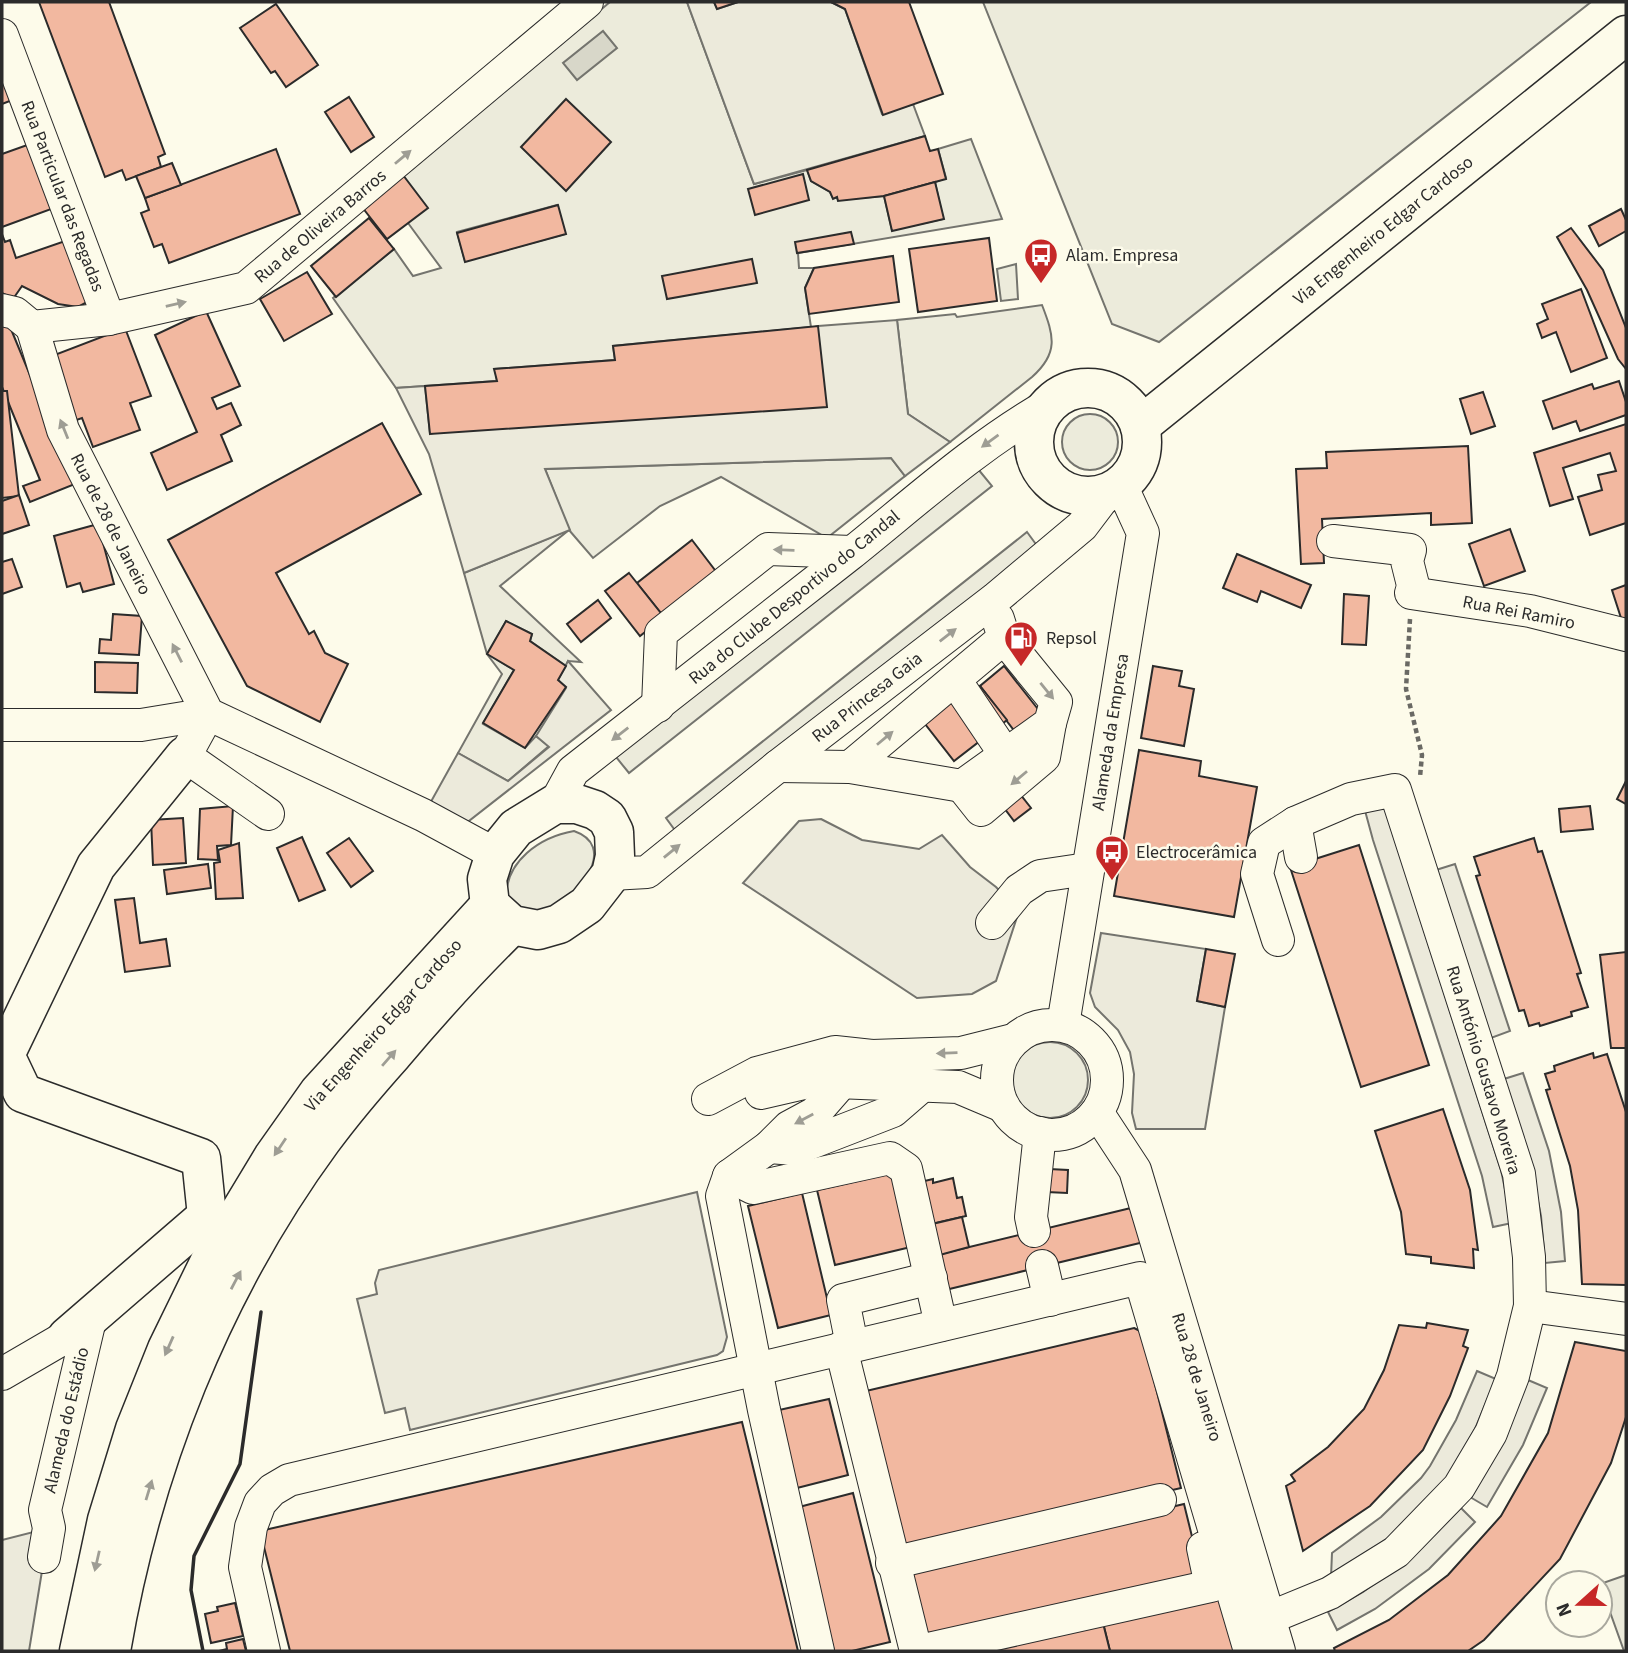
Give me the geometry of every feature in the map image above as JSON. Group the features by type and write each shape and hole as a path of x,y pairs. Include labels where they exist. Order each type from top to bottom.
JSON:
{"main road":[{"name":"Via Engenheiro Edgar Cardoso","path":"1140,426 1626,35"},
{"path":"1077,389 1110,390 1134,412 1140,426 1140,458 1133,473 1114,489 1091,496 1059,488 1048,479 1035,452 1039,419 1048,405 1061,395 1077,389"},
{"path":"86,1326 207,1216 201,1158 23,1093 5,1055 96,866 185,757"},
{"path":"555,804 577,804 595,810 607,818 614,832 615,856 611,874 587,905 559,924 538,930 501,915 487,879 495,854 516,828 555,804"},
{"name":"Via Engenheiro Edgar Cardoso","path":"79,1651 97,1563 135,1429 167,1349 229,1228 273,1157 462,973 501,915"},
{"name":"Via Engenheiro Edgar Cardoso","path":"111,1651 126,1573 145,1502 193,1367 260,1236 298,1175 332,1101"}],"street":[{"name":"Rua de Oliveira Barros","path":"32,327 109,319 246,288 587,2"},
{"name":"Rua Particular das Regadas","path":"2,35 109,319"},
{"path":"2,310 15,313 32,327"},
{"name":"Rua de 28 de Janeiro","path":"32,327 63,430 208,714"},
{"name":"Rua do Clube Desportivo do Candal","path":"555,804 573,771 952,470 1009,428 1048,405"},
{"name":"Rua Princesa Gaia","path":"611,874 647,872 778,766 995,599 1082,526 1114,489"},
{"name":"Alameda da Empresa","path":"1063,1025 1143,533 1114,489"},
{"path":"1332,541 1410,550 1407,561 1413,593"},
{"path":"658,706 661,633 768,549 852,552"},
{"name":"Rua Rei Ramiro","path":"1413,593 1531,611 1626,635"},
{"path":"778,766 850,767 962,786 981,810 1044,757 1056,702 1004,639 995,599"},
{"path":"850,767 1004,639"},
{"path":"955,680 1005,754"},
{"path":"208,714 185,757 268,814"},
{"path":"2,725 141,725 208,714 424,815 495,854"},
{"path":"962,786 1051,723"},
{"path":"1278,940 1257,874 1264,843 1295,823 1351,799 1395,790"},
{"name":"Rua António Gustavo Moreira","path":"1269,1618 1330,1593 1396,1552 1459,1487 1490,1433 1513,1376 1530,1306 1529,1256 1519,1174 1395,790"},
{"path":"1295,823 1301,857"},
{"path":"992,923 1019,890 1040,876 1087,869"},
{"path":"1003,1106 958,1087 813,1081 762,1093 708,1099 757,1073 835,1052 872,1056 961,1053 1013,1040 1028,1030 1045,1024 1063,1025 1079,1031 1093,1043 1103,1058 1107,1076 1105,1095 1097,1112 1084,1125 1067,1133 1049,1135 1030,1131 1015,1121 1003,1106 997,1088 997,1070 1003,1054 1013,1040"},
{"path":"818,1651 756,1368 722,1196 729,1176 769,1147 789,1127 815,1113 842,1082 872,1056"},
{"path":"769,1147 795,1149 893,1111 923,1085"},
{"name":"Rua 28 de Janeiro","path":"1097,1112 1135,1170 1279,1651"},
{"path":"1034,1231 1031,1217 1040,1133"},
{"path":"729,1176 753,1188 890,1158 905,1169 941,1325"},
{"path":"1042,1266 1050,1300"},
{"path":"931,1278 843,1300 846,1347 892,1563 917,1651 1211,1586 1198,1524 1209,1510"},
{"path":"264,1651 245,1567 251,1527 260,1503 272,1490 289,1480 1140,1278 1250,1651"},
{"path":"1530,1306 1626,1319"},
{"path":"2,1374 86,1326"},
{"name":"Alameda do Estádio","path":"44,1557 50,1528 45,1510 86,1326"},
{"path":"892,1563 1160,1500"}],"path":[{"path":"1395,790 1420,783 1422,755 1406,689 1413,593"}],"shaded area":[{"path":"610,2 687,2 754,184 807,170 811,181 838,200 884,196 892,230 943,219 935,182 946,178 938,149 971,139 1002,219 798,253 799,268 814,268 805,288 811,327 613,346 615,360 495,369 497,381 396,388 333,298 394,249 413,276 441,268 408,223 403,175","holes":["557,205 565,234 465,261 457,232"]},
{"path":"687,2 714,2 717,9 738,2 831,2 845,9 882,114 913,104 925,136 754,184"},
{"path":"983,2 1591,2 1159,342 1112,324"},
{"path":"603,31 617,48 577,80 563,63"},
{"path":"1016,264 1018,299 1001,301 997,269"},
{"path":"1042,305 1052,344 1047,360 1032,377 950,442 908,414 897,320 955,314 957,317"},
{"path":"897,320 908,414 950,442 905,476 891,458 545,469 570,530 464,573 429,454 396,388 425,386 430,434 818,326"},
{"path":"1085,414 1095,414 1110,422 1116,431 1116,453 1110,462 1095,470 1085,470 1067,458 1062,447 1062,437 1074,419"},
{"path":"891,458 905,476 827,538 721,477 660,506 593,558 569,530 545,469"},
{"path":"978,469 992,486 629,773 616,757"},
{"path":"569,530 500,586 581,662 568,661 566,666 530,641 532,634 506,621 488,654 514,670 483,724 525,748 536,736 549,746 508,781 458,753 502,674 487,654 464,573"},
{"path":"1027,532 1038,547 677,833 666,818"},
{"path":"568,661 611,710 465,824 428,807 458,753 508,781 549,747 536,736 566,688 558,680"},
{"path":"1383,802 1501,1170 1512,1223 1493,1227 1482,1176 1373,840 1364,807"},
{"path":"821,819 862,840 919,849 942,835 970,867 996,887 1019,911 996,981 972,994 917,998 743,883 799,821"},
{"path":"574,831 587,838 593,847 594,858 585,880 558,907 526,916 506,899 511,873 518,862 537,845"},
{"path":"1455,864 1510,1031 1491,1038 1436,870"},
{"path":"1101,933 1206,949 1197,1001 1225,1007 1205,1129 1136,1129 1132,1113 1134,1074 1130,1052 1118,1030 1095,1007 1090,993"},
{"path":"1050,1042 1064,1045 1077,1053 1085,1066 1088,1080 1085,1094 1077,1107 1064,1115 1050,1118 1036,1115 1023,1107 1015,1094 1012,1080 1015,1066 1023,1053 1036,1045"},
{"path":"1523,1073 1549,1151 1561,1212 1565,1261 1545,1263 1541,1216 1529,1157 1504,1079"},
{"path":"697,1192 727,1337 723,1351 717,1355 410,1430 405,1408 385,1413 357,1299 377,1294 375,1283 379,1270"},
{"path":"1477,1371 1496,1379 1475,1429 1448,1476 1396,1532 1331,1577 1332,1553 1381,1517 1430,1466 1456,1420"},
{"path":"1528,1380 1547,1388 1523,1445 1487,1507 1470,1497 1505,1435"},
{"path":"1461,1508 1475,1522 1429,1569 1375,1609 1337,1630 1328,1612 1363,1592 1414,1555"},
{"path":"49,1528 29,1651 2,1651 2,1540"},
{"path":"1626,1575 1626,1651 1614,1623 1614,1579"}],"building":[{"path":"39,2 109,2 165,154 158,157 161,167 126,180 122,170 105,177"},
{"path":"714,2 738,2 717,9"},
{"path":"831,2 909,2 943,94 883,115 845,9"},
{"path":"276,4 318,65 286,87 275,71 271,73 240,28"},
{"path":"2,68 15,99 2,104"},
{"path":"349,97 374,137 351,152 325,112"},
{"path":"566,99 611,142 566,191 521,147"},
{"path":"925,136 930,151 938,149 946,179 884,196 838,201 837,197 833,199 830,192 811,181 807,170"},
{"path":"30,144 54,208 2,227 2,154"},
{"path":"276,149 300,214 169,263 162,244 154,247 141,213 149,210 145,198"},
{"path":"172,163 181,185 145,198 136,176"},
{"path":"803,174 809,200 755,215 748,189"},
{"path":"403,175 428,208 387,239 362,207"},
{"path":"935,182 944,219 892,231 884,196"},
{"path":"558,205 566,234 465,262 457,233"},
{"path":"1621,209 1626,220 1626,231 1599,246 1589,226"},
{"path":"369,218 394,249 336,297 311,266"},
{"path":"1571,228 1603,270 1626,328 1626,369 1618,359 1587,290 1557,237"},
{"path":"851,232 854,244 797,253 795,242"},
{"path":"2,234 5,242 10,240 16,258 68,240 89,301 78,307 58,304 22,286 13,299 2,293"},
{"path":"989,238 997,301 918,312 909,249"},
{"path":"893,256 899,302 809,314 805,288 814,268"},
{"path":"752,259 757,283 667,299 662,276"},
{"path":"307,272 332,314 284,341 260,299"},
{"path":"1581,289 1607,358 1571,372 1556,332 1542,338 1537,324 1548,319 1542,304"},
{"path":"206,311 240,386 212,398 217,409 231,403 241,425 221,435 232,461 167,490 151,453 197,432 155,335"},
{"path":"6,317 75,484 30,502 23,486 40,480 2,387 2,319"},
{"path":"818,326 827,407 430,434 425,386 497,381 494,369 615,360 613,346"},
{"path":"125,328 151,396 130,403 140,430 93,447 82,418 68,423 44,359"},
{"path":"1619,381 1626,402 1626,415 1580,431 1576,421 1553,429 1543,401 1592,384 1594,389"},
{"path":"2,391 7,391 19,496 2,498"},
{"path":"1483,392 1495,426 1471,434 1460,399"},
{"path":"382,423 421,494 276,573 309,634 314,631 325,653 348,664 320,722 247,686 168,540"},
{"path":"1626,424 1626,523 1590,535 1578,497 1602,490 1598,475 1616,471 1610,453 1563,468 1573,499 1550,506 1534,453"},
{"path":"1468,446 1472,523 1431,525 1431,513 1322,519 1324,563 1301,564 1296,469 1327,468 1326,452"},
{"path":"19,495 29,525 2,534 2,501"},
{"path":"98,524 114,584 83,592 80,583 67,587 54,536"},
{"path":"1510,529 1525,571 1484,586 1469,544"},
{"path":"692,540 734,595 664,617 637,583"},
{"path":"1237,554 1311,585 1301,608 1261,591 1257,602 1223,588"},
{"path":"12,559 22,587 2,594 2,562"},
{"path":"629,573 664,617 640,636 605,591"},
{"path":"1626,585 1626,619 1621,618 1612,590"},
{"path":"1344,594 1369,596 1366,645 1342,644"},
{"path":"598,600 611,618 581,642 567,624"},
{"path":"113,614 142,616 139,655 99,653 100,639 111,640"},
{"path":"506,621 532,634 530,641 566,666 558,680 566,687 525,748 483,723 514,670 487,654"},
{"path":"95,662 138,663 137,693 95,692"},
{"path":"1004,666 1041,713 1016,733 980,686"},
{"path":"1153,666 1182,671 1179,686 1194,689 1184,746 1141,738"},
{"path":"939,685 955,705 980,686 1007,720 954,761 911,706"},
{"path":"1139,750 1201,761 1199,776 1257,787 1234,917 1114,896"},
{"path":"1005,775 1031,808 1014,821 989,788"},
{"path":"1626,781 1626,804 1617,799"},
{"path":"233,806 231,845 217,846 218,860 198,859 200,809"},
{"path":"1590,806 1593,829 1561,832 1559,809"},
{"path":"183,818 186,863 153,865 151,820"},
{"path":"302,837 325,890 299,901 277,848"},
{"path":"349,838 373,871 351,887 327,853"},
{"path":"1534,838 1538,852 1542,851 1581,973 1577,974 1588,1007 1571,1012 1572,1016 1540,1026 1539,1023 1529,1026 1524,1010 1519,1011 1476,876 1480,875 1474,857"},
{"path":"239,843 243,898 216,899 214,863 220,862 218,850"},
{"path":"1359,845 1429,1065 1361,1087 1290,867"},
{"path":"208,864 211,888 167,894 164,870"},
{"path":"134,898 140,943 166,939 170,966 125,972 115,900"},
{"path":"1206,949 1235,954 1225,1007 1197,1001"},
{"path":"1626,952 1626,1048 1611,1048 1600,955"},
{"path":"1593,1053 1594,1058 1607,1054 1626,1112 1626,1285 1582,1284 1578,1210 1570,1166 1546,1090 1550,1089 1545,1074 1555,1071 1554,1066"},
{"path":"1443,1109 1470,1190 1478,1250 1473,1249 1474,1268 1431,1263 1431,1257 1406,1254 1401,1212 1375,1131"},
{"path":"1049,1169 1068,1170 1067,1193 1047,1192"},
{"path":"897,1172 915,1246 835,1265 817,1190"},
{"path":"953,1178 957,1198 962,1197 966,1216 927,1225 916,1183 933,1179 933,1183"},
{"path":"802,1193 831,1315 778,1328 748,1206"},
{"path":"1135,1207 1144,1242 941,1291 932,1256"},
{"path":"962,1217 969,1247 936,1256 928,1225"},
{"path":"1427,1323 1468,1330 1463,1346 1468,1348 1450,1396 1423,1450 1370,1506 1303,1551 1286,1486 1295,1481 1291,1475 1328,1447 1364,1409 1384,1370 1399,1325 1426,1328"},
{"path":"1134,1328 1142,1332 1181,1488 904,1553 866,1391"},
{"path":"1575,1342 1626,1351 1626,1417 1611,1463 1560,1559 1551,1569 1544,1569 1544,1576 1484,1640 1468,1651 1335,1651 1334,1648 1389,1620 1448,1575 1501,1516 1548,1433"},
{"path":"829,1399 848,1475 797,1488 779,1410"},
{"path":"742,1422 798,1651 290,1651 260,1531"},
{"path":"853,1493 890,1642 852,1651 834,1651 799,1507"},
{"path":"1184,1504 1199,1565 1191,1580 925,1642 908,1569"},
{"path":"1222,1591 1236,1651 1110,1651 1102,1619"},
{"path":"235,1603 243,1636 211,1643 205,1614 218,1611 217,1607"},
{"path":"1102,1619 1110,1651 966,1651"},
{"path":"243,1639 246,1651 219,1651 227,1649 226,1643"}],"wall":[{"path":"203,1651 191,1590 194,1556 240,1464 261,1312"}],"place":[{"name":"Alam. Empresa","path":"1041,285"},
{"name":"Repsol","path":"1021,668"},
{"name":"Electrocerâmica","path":"1112,882"}]}
